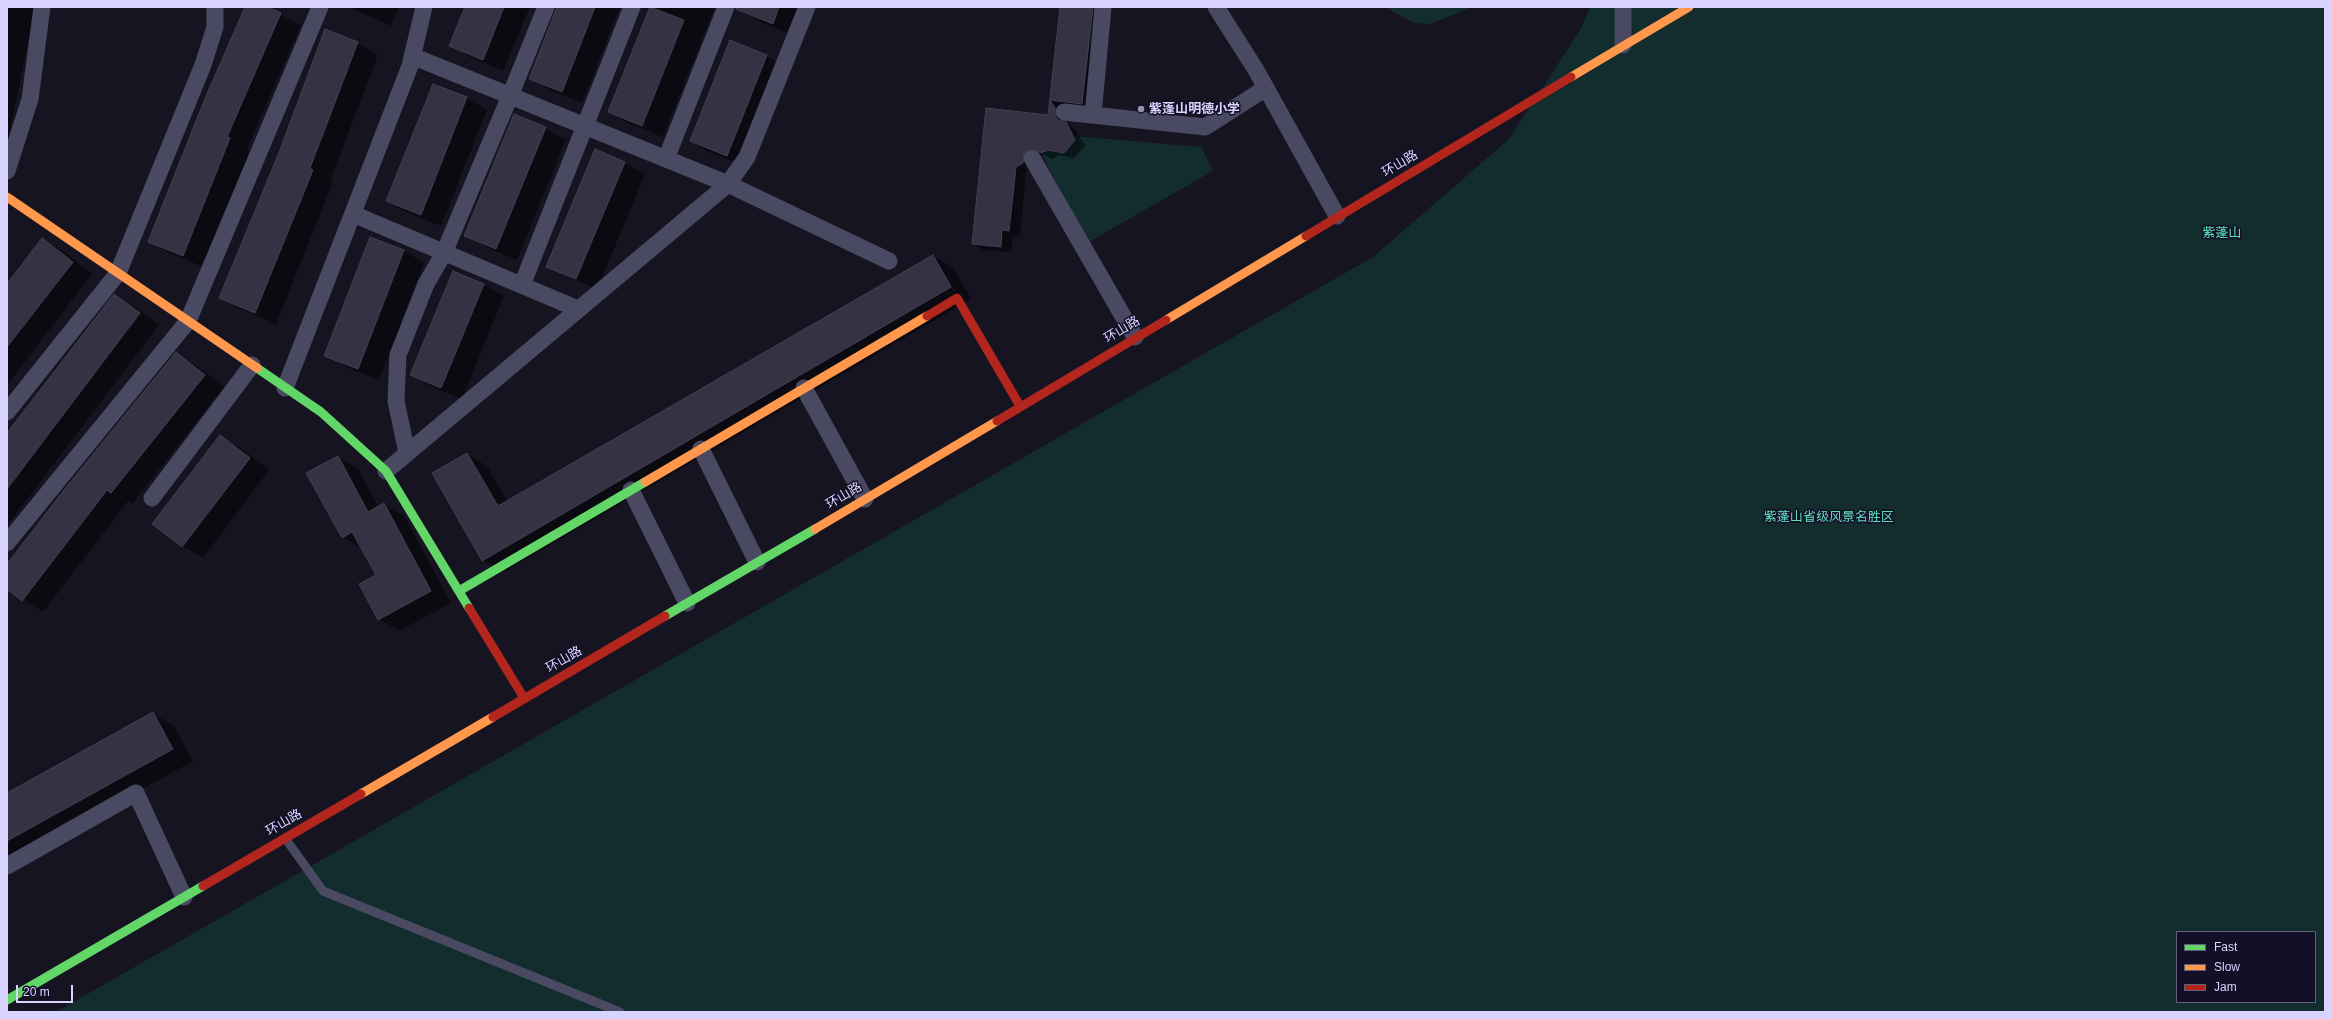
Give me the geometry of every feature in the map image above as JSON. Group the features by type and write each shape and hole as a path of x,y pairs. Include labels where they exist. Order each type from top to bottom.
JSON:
{"main road":[{"name":"环山路","path":"7,1000 865,499 1623,45 1689,7"},
{"path":"7,197 321,412 386,470 524,698"},
{"path":"459,591 957,298 1020,406"}],"street":[{"path":"7,171 30,99 42,7"},
{"path":"7,412 118,273 204,65 214,27 215,7"},
{"path":"7,543 188,321 320,7"},
{"path":"285,388 353,214 412,56 424,7"},
{"path":"407,453 396,401 398,355 426,284 444,253 546,7"},
{"path":"522,285 632,7"},
{"path":"666,159 726,7"},
{"path":"386,470 728,184 747,157 806,7"},
{"path":"1093,115 1103,7"},
{"path":"1216,7 1266,88 1337,216"},
{"path":"1623,7 1623,45"},
{"path":"412,56 728,184 889,261"},
{"path":"1064,112 1205,127 1266,88"},
{"path":"1032,158 1135,337"},
{"path":"353,214 578,309"},
{"path":"152,498 252,365"},
{"path":"804,388 865,499"},
{"path":"701,449 757,562"},
{"path":"631,490 687,603"},
{"path":"7,866 136,794 184,897"}],"lane":[{"path":"285,838 323,891 620,1012"}],"green space":[{"path":"1384,7 1472,7 1430,24 1414,23"},
{"name":"紫蓬山省级风景名胜区","path":"1590,7 2325,7 2325,1012 56,1012 1373,257 1509,139 1582,27"},
{"path":"1074,136 1201,147 1213,171 1087,243 1041,153 1050,149 1064,153 1075,140"}],"building":[{"path":"245,7 268,7 281,13 227,137 230,138 183,256 148,242 204,101"},
{"path":"465,7 504,7 483,60 449,46"},
{"path":"557,7 595,7 562,92 529,79"},
{"path":"650,7 684,20 642,126 608,112"},
{"path":"736,7 779,7 773,24 736,9"},
{"path":"1060,7 1093,7 1082,104 1050,100 1055,108 1055,116 1058,120 1066,122 1075,140 1064,153 1048,150 1041,153 1032,148 1024,153 1023,163 1016,167 1009,231 1002,230 1001,247 972,244 986,108 1048,115"},
{"path":"325,29 358,42 310,168 313,170 255,313 219,298 278,155"},
{"path":"730,40 767,55 727,156 690,141"},
{"path":"433,84 467,97 421,215 386,201"},
{"path":"514,114 546,127 496,249 464,236"},
{"path":"595,149 625,162 576,279 546,267"},
{"path":"370,237 404,250 358,369 324,356"},
{"path":"42,238 73,262 7,347 7,284"},
{"path":"933,255 951,287 482,561 432,473 467,453 498,506"},
{"path":"453,271 484,284 441,388 410,375"},
{"path":"114,294 140,313 7,489 7,433"},
{"path":"176,352 205,375 111,493 107,490 22,601 7,589 7,564 64,490"},
{"path":"220,435 250,458 182,547 152,524"},
{"path":"338,456 368,512 384,503 431,591 378,620 359,584 376,575 352,532 342,538 306,473"},
{"path":"153,712 173,749 7,841 7,793"}],"traffic: fast":[{"path":"257,368 321,412 386,471 469,608"},
{"path":"459,591 645,482"},
{"path":"665,616 815,529"},
{"path":"7,1000 203,886"}],"traffic: slow":[{"path":"1571,77 1689,7"},
{"path":"7,197 257,368"},
{"path":"1166,320 1306,236"},
{"path":"645,482 927,316"},
{"path":"815,529 997,421"},
{"path":"361,794 493,717"}],"traffic: jam":[{"path":"1306,236 1571,77"},
{"path":"927,316 957,298 1020,406"},
{"path":"997,421 1166,320"},
{"path":"469,608 524,698"},
{"path":"493,717 665,616"},
{"path":"203,886 361,794"}],"place":[{"name":"紫蓬山明德小学","path":"1141,109"}],"park label":[{"name":"紫蓬山","path":"2222,233"}]}
